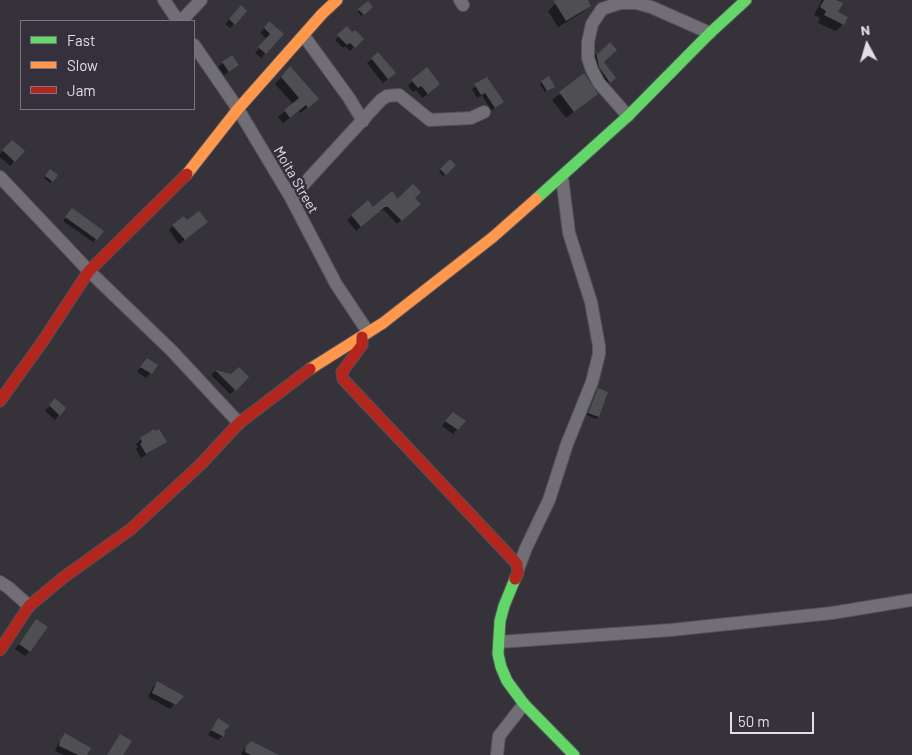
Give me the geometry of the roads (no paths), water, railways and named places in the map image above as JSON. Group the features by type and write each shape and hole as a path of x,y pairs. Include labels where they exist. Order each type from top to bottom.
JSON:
{"street":[{"path":"164,0 179,20"},
{"path":"181,20 201,0"},
{"path":"0,401 44,341 89,271 192,169 238,109 322,14 337,0"},
{"path":"0,650 29,606 64,577 131,529 201,464 239,423 308,371 383,323 493,237 628,116 710,33 746,0"},
{"path":"628,116 599,83 588,58 588,42 592,24 602,9 614,4 636,3 651,7 710,33"},
{"path":"304,36 363,120"},
{"name":"Moita Street","path":"195,46 238,109 291,198 336,284 365,334"},
{"path":"291,198 381,100 387,96 396,94 407,101 426,119 430,120 471,118 484,112"},
{"path":"0,177 89,271 172,351 239,423"},
{"path":"562,177 569,233 590,302 599,354 590,389 567,444 549,500 526,548 504,606 500,621 498,654 500,667 507,681 524,704 574,755"},
{"path":"365,334 362,345 342,372 346,382 517,564 518,569"},
{"path":"0,582 29,606"},
{"path":"499,642 672,630 832,613 912,600"},
{"path":"497,755 499,736 524,704"}]}
